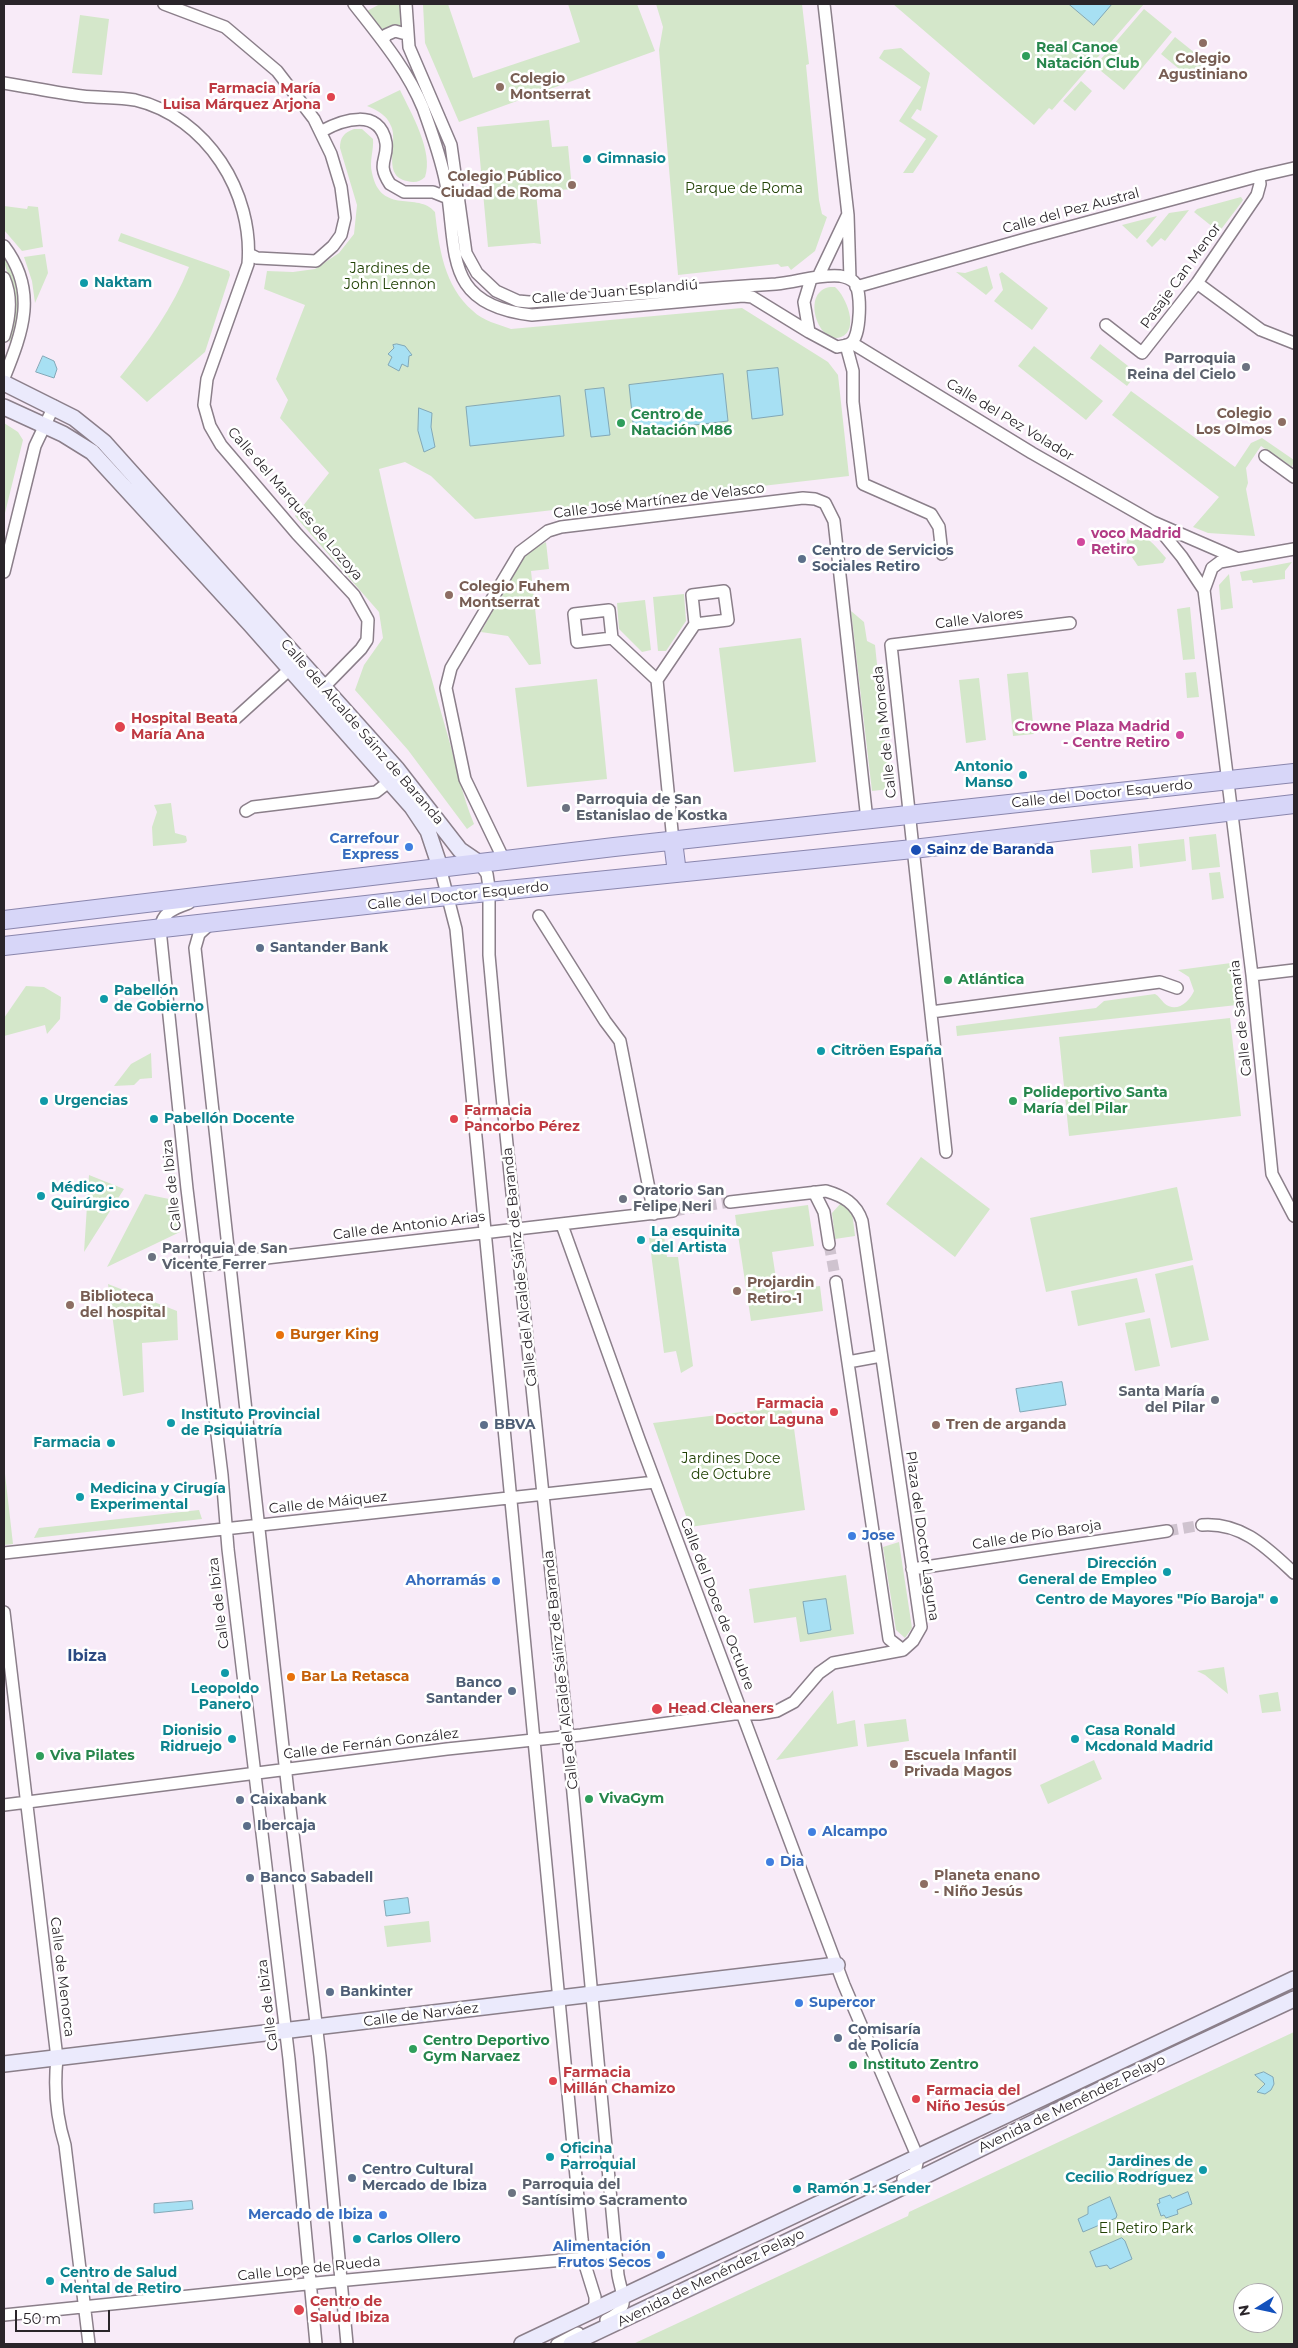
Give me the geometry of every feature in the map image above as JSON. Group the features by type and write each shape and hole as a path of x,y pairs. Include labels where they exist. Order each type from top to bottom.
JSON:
{"main road":[{"name":"Calle del Doctor Esquerdo","path":"4,920 217,893 674,840 1294,773"},
{"name":"Calle del Doctor Esquerdo","path":"4,946 448,896 913,848 1294,804"},
{"path":"674,840 677,873"}],"street":[{"path":"164,4 229,30 277,71 322,131 342,187 345,218 341,235 333,246 316,261 257,258 249,254"},
{"name":"Calle de Juan Esplandiú","path":"354,4 403,69 422,106 438,150 446,184 454,256 458,269 473,292 489,305 509,312 532,315 743,296 752,297 808,332"},
{"name":"Calle de Juan Esplandiú","path":"406,4 406,34 409,47 451,145 466,253 471,264 496,291 518,301 629,296 815,278"},
{"path":"824,4 848,215 853,283 859,306 857,336 849,344 836,347 808,332 804,302 848,215"},
{"path":"383,41 386,35 395,32 406,34"},
{"name":"Calle del Marqués de Lozoya","path":"4,83 81,96 135,100 164,110 193,128 216,155 234,184 242,209 249,254 239,292 207,379 204,405 210,426 221,445 354,595 368,620 367,640 320,693"},
{"path":"322,131 348,119 365,119 374,123 381,131 386,144 382,163 390,184 404,192 433,192 448,198"},
{"name":"Calle del Pez Austral","path":"853,283 1294,168"},
{"path":"433,192 446,184 456,173"},
{"name":"Pasaje Can Menor","path":"1106,325 1142,353 1197,283 1256,195 1260,184 1259,176"},
{"path":"4,246 12,256 18,272 24,294 25,308 23,326 4,378"},
{"path":"815,278 831,276 853,283"},
{"path":"4,278 10,301 8,324 4,336"},
{"path":"1197,283 1261,330 1294,343"},
{"path":"849,344 853,371 853,402 863,484 931,514 939,527 942,554"},
{"name":"Calle del Pez Volador","path":"849,344 1032,453 1154,522 1236,558"},
{"path":"9,365 20,390"},
{"name":"Calle del Alcalde Sáinz de Baranda","path":"4,383 54,406 88,428 104,442 320,693 425,825 440,867 456,929 558,1999 585,2258 595,2300 591,2312"},
{"path":"4,571 35,446 54,406"},
{"name":"Calle del Alcalde Sáinz de Baranda","path":"4,407 44,424 92,452 290,669 320,693 413,788 460,850 479,863 487,874 489,892 489,956 568,1736 618,2275 624,2296"},
{"path":"1265,456 1294,477"},
{"name":"Calle José Martínez de Velasco","path":"504,860 465,779 446,688 451,668 520,552 548,531 561,526 803,498 815,499 825,503 834,521 867,820"},
{"name":"Calle del Pez Volador","path":"1154,522 1182,557 1204,590"},
{"path":"1236,558 1294,549"},
{"name":"Calle del Pez Volador","path":"1226,780 1204,590 1212,568 1220,562 1236,558"},
{"name":"Calle Valores","path":"891,645 1070,623"},
{"path":"674,840 657,680 695,624"},
{"path":"612,638 657,680"},
{"name":"Calle de la Moneda","path":"891,645 910,815"},
{"name":"Calle del Alcalde Sáinz de Baranda","path":"236,718 290,669"},
{"name":"Calle de Samaria","path":"1226,780 1252,975 1272,1174 1294,1216"},
{"name":"Calle del Alcalde Sáinz de Baranda","path":"246,811 253,807 376,792 390,782"},
{"path":"910,815 946,1152"},
{"path":"160,928 161,922 168,912 217,893"},
{"path":"539,916 605,1021 620,1040 654,1214"},
{"path":"214,922 202,930 196,941 195,948 260,1526 285,1770 330,2148 347,2344"},
{"name":"Calle de Ibiza","path":"160,928 222,1475 226,1529 286,2031 316,2344"},
{"path":"1252,975 1294,970"},
{"path":"931,1012 1160,982 1177,988"},
{"name":"Plaza del Doctor Laguna","path":"730,1202 826,1191 840,1195 858,1210 862,1221 921,1627 913,1640 903,1650"},
{"path":"814,1192 824,1212 830,1244"},
{"name":"Calle de Antonio Arias","path":"197,1266 674,1211"},
{"name":"Calle del Doce de Octubre","path":"562,1225 655,1482 837,1965 918,2158"},
{"path":"836,1282 889,1639 903,1650"},
{"path":"848,1362 881,1356"},
{"name":"Calle de Máiquez","path":"4,1553 655,1482"},
{"path":"1202,1525 1229,1526 1246,1533 1262,1542 1294,1573"},
{"name":"Calle de Pío Baroja","path":"912,1569 1166,1531"},
{"name":"Calle de Menorca","path":"4,1612 57,2058 54,2082 60,2128 65,2145 89,2344"},
{"path":"743,1714 759,1714 785,1708 802,1695 819,1673 833,1663 903,1650"},
{"name":"Calle de Fernán González","path":"4,1805 743,1714"},
{"name":"Calle de Narváez","path":"4,2064 837,1965"},
{"name":"Avenida de Menéndez Pelayo","path":"522,2344 1294,1979"},
{"name":"Avenida de Menéndez Pelayo","path":"571,2344 1116,2082 1294,1999"},
{"name":"Avenida de Menéndez Pelayo","path":"851,2211 860,2202 915,2173 918,2158"},
{"name":"Calle Lope de Rueda","path":"4,2316 340,2280 585,2258 616,2252"},
{"name":"Avenida de Menéndez Pelayo","path":"557,2344 616,2316 622,2308 624,2296"}],"green space":[{"path":"380,4 400,4 401,26 384,32 367,11"},
{"name":"Colegio Montserrat","path":"423,4 448,4 473,78 580,42 568,4 637,4 655,51 459,122 425,43"},
{"name":"Parque de Roma","path":"656,4 802,4 809,64 806,65 819,200 822,214 827,217 815,251 791,270 788,266 781,267 778,264 678,275 659,50 663,27"},
{"name":"Real Canoe Natación Club","path":"893,4 1144,4 1052,110 1049,108 1034,125"},
{"path":"1144,9 1172,32 1124,90 1095,66"},
{"path":"80,15 109,19 102,75 72,73"},
{"path":"1175,37 1205,61 1190,78 1161,54"},
{"path":"901,48 930,73 921,111 917,109 911,118 938,136 913,173 903,173 926,139 899,121 921,87 879,58 884,50"},
{"path":"1081,81 1092,91 1075,111 1063,101"},
{"path":"400,90 424,145 427,167 425,177 417,182 410,182 399,178 395,173 392,158 393,133 391,126 378,111 367,106"},
{"path":"549,120 552,147 568,146 572,189 536,192 541,244 488,247 477,127"},
{"name":"Jardines de John Lennon","path":"354,129 362,129 373,139 372,173 377,186 383,194 391,199 428,206 435,212 441,253 449,278 463,301 486,320 511,329 742,308 828,362 838,375 849,476 475,519 431,476 405,462 379,469 394,536 420,635 463,791 474,824 467,829 408,750 355,690 364,665 383,638 379,612 295,516 329,473 280,418 288,400 276,379 305,305 264,289 267,271 293,272 315,269 339,253 354,234 357,205 340,148 343,136"},
{"path":"1241,197 1243,200 1219,232 1194,212 1197,209"},
{"path":"4,206 27,209 28,206 38,207 43,247 22,251 4,230"},
{"path":"1189,210 1165,241 1161,238 1152,247 1146,241 1169,213"},
{"path":"1157,216 1137,239 1122,225"},
{"path":"121,233 229,271 230,275 205,352 147,402 120,377 159,324 183,282 189,267 118,241"},
{"path":"45,254 48,273 35,303 32,281 24,257"},
{"path":"4,257 10,266 17,287 17,321 12,342 8,341 12,318 11,288"},
{"path":"987,266 993,288 986,295 956,272 965,273"},
{"path":"1002,272 1048,308 1032,330 994,301 1003,290 999,274"},
{"path":"835,287 839,291 849,313 850,328 841,337 833,338 826,334 816,317 814,307 816,298 821,291"},
{"path":"1100,344 1137,373 1127,386 1090,358"},
{"path":"1034,346 1103,401 1086,420 1018,366"},
{"path":"1131,391 1235,467 1251,443 1262,438 1294,460 1292,467 1261,446 1246,468 1248,483 1246,489 1255,536 1208,533 1193,527 1219,497 1112,415"},
{"path":"4,423 18,432 23,440 4,517"},
{"path":"1133,533 1143,536 1155,546 1166,558 1163,563 1138,566 1127,544 1127,540"},
{"path":"546,542 549,569 531,571 541,664 529,665 508,636 481,632 519,563 529,552"},
{"path":"1292,562 1285,571 1285,579 1253,583 1252,580 1242,581 1240,572"},
{"path":"1229,574 1233,608 1221,610 1219,585"},
{"path":"684,594 686,621 666,651 658,651 653,597"},
{"path":"645,600 651,650 642,652 619,629 617,603"},
{"path":"1190,607 1195,659 1183,660 1177,609"},
{"path":"851,611 864,622 867,641 875,645 890,789 872,791"},
{"path":"801,638 816,762 734,772 719,648"},
{"path":"1028,672 1034,734 1013,736 1007,674"},
{"path":"1196,672 1199,697 1187,698 1185,673"},
{"path":"979,678 986,740 966,743 959,680"},
{"path":"597,679 607,779 527,787 515,688"},
{"path":"171,803 175,833 186,836 187,841 185,843 153,846 152,827 157,812 154,805"},
{"path":"1216,834 1220,867 1192,870 1189,837"},
{"path":"1184,839 1186,861 1140,867 1138,844"},
{"path":"1131,846 1133,868 1092,873 1090,850"},
{"path":"1220,872 1224,898 1212,900 1209,873"},
{"path":"1231,963 1237,1005 957,1036 956,1026 1096,1008 1104,1001 1155,994 1169,1006 1177,1007 1185,1003 1194,991 1189,977 1178,970"},
{"path":"26,986 44,987 61,997 60,1019 47,1034 45,1025 4,1036 4,1018"},
{"path":"1230,1018 1241,1116 1069,1136 1059,1037"},
{"path":"151,1053 152,1078 140,1079 134,1085 114,1086 131,1064"},
{"path":"921,1157 990,1209 955,1257 886,1204"},
{"path":"89,1175 124,1189 84,1252"},
{"path":"1177,1187 1193,1260 1046,1292 1030,1218"},
{"path":"145,1194 169,1199 180,1232 107,1267"},
{"path":"841,1203 852,1211 855,1236 835,1239 832,1213"},
{"path":"808,1205 814,1246 772,1252 778,1292 820,1286 823,1311 751,1321 735,1215"},
{"path":"664,1235 667,1257 678,1257 693,1366 681,1373 676,1351 664,1353 649,1238"},
{"path":"1193,1265 1209,1340 1171,1348 1155,1274"},
{"path":"1137,1278 1145,1312 1078,1326 1071,1291"},
{"path":"108,1284 177,1311 178,1340 142,1343 144,1392 123,1396"},
{"path":"1150,1318 1160,1366 1135,1371 1125,1323"},
{"name":"Jardines Doce de Octubre","path":"791,1406 805,1510 690,1527 653,1423"},
{"path":"4,1465 13,1544 4,1545"},
{"path":"199,1510 202,1519 34,1538 39,1528"},
{"path":"899,1542 912,1628 905,1638 896,1630 883,1547"},
{"path":"846,1575 854,1634 800,1642 796,1617 754,1623 749,1589"},
{"path":"1224,1667 1228,1694 1205,1675 1197,1671"},
{"path":"833,1690 837,1724 855,1720 858,1746 776,1760"},
{"path":"1278,1692 1281,1711 1262,1713 1259,1695"},
{"path":"906,1719 909,1741 867,1747 864,1724"},
{"path":"1094,1760 1102,1779 1048,1804 1040,1785"},
{"path":"429,1921 431,1942 387,1947 384,1926"},
{"name":"El Retiro Park","path":"1294,2032 1294,2344 633,2344 908,2216 909,2212"}],"water":[{"path":"1069,4 1112,4 1094,25"},
{"path":"393,345 405,346 412,355 409,356 408,367 402,364 399,371 388,365 392,357 388,354 394,348"},
{"path":"43,356 54,361 57,369 54,378 36,372"},
{"path":"778,368 783,415 752,419 747,371"},
{"path":"723,374 728,421 634,432 629,385"},
{"path":"604,388 610,435 591,437 585,390"},
{"path":"560,396 564,436 470,446 466,407"},
{"path":"419,408 432,413 431,427 435,447 424,452 418,431"},
{"path":"1062,1382 1066,1405 1020,1412 1016,1389"},
{"path":"826,1599 831,1630 808,1634 803,1602"},
{"path":"408,1898 410,1913 386,1916 384,1901"},
{"path":"1264,2072 1273,2077 1274,2084 1271,2090 1265,2094 1257,2092 1265,2084 1255,2075"},
{"path":"1188,2192 1192,2204 1177,2210 1178,2214 1166,2218 1164,2215 1161,2216 1157,2204 1160,2203 1159,2199 1170,2195 1172,2198"},
{"path":"1110,2197 1117,2215 1116,2218 1083,2232 1078,2219 1088,2214 1088,2207"},
{"path":"192,2201 193,2209 154,2213 154,2204"},
{"path":"1122,2238 1132,2259 1110,2269 1107,2265 1096,2267 1090,2252"}],"tunnel":[{"path":"673,1211 730,1202"},
{"path":"829,1244 836,1282"},
{"path":"1167,1531 1202,1525"}],"place":[{"name":"Colegio Agustiniano","path":"1203,43"},
{"name":"Real Canoe Natación Club","path":"1026,56"},
{"name":"Colegio Montserrat","path":"500,87"},
{"name":"Farmacia María Luisa Márquez Arjona","path":"331,97"},
{"name":"Gimnasio","path":"587,159"},
{"name":"Colegio Público Ciudad de Roma","path":"572,185"},
{"name":"Naktam","path":"84,283"},
{"name":"Parroquia Reina del Cielo","path":"1246,367"},
{"name":"Colegio Los Olmos","path":"1282,422"},
{"name":"Centro de Natación M86","path":"621,423"},
{"name":"voco Madrid Retiro","path":"1081,542"},
{"name":"Centro de Servicios Sociales Retiro","path":"802,559"},
{"name":"Colegio Fuhem Montserrat","path":"449,595"},
{"name":"Hospital Beata María Ana","path":"120,727"},
{"name":"Crowne Plaza Madrid - Centre Retiro","path":"1180,735"},
{"name":"Antonio Manso","path":"1023,775"},
{"name":"Parroquia de San Estanislao de Kostka","path":"566,808"},
{"name":"Carrefour Express","path":"409,847"},
{"name":"Sainz de Baranda","path":"916,850"},
{"name":"Santander Bank","path":"260,948"},
{"name":"Atlántica","path":"948,980"},
{"name":"Pabellón de Gobierno","path":"104,999"},
{"name":"Citröen España","path":"821,1051"},
{"name":"Urgencias","path":"44,1101"},
{"name":"Polideportivo Santa María del Pilar","path":"1013,1101"},
{"name":"Pabellón Docente","path":"154,1119"},
{"name":"Farmacia Pancorbo Pérez","path":"454,1119"},
{"name":"Médico - Quirúrgico","path":"41,1196"},
{"name":"Oratorio San Felipe Neri","path":"623,1199"},
{"name":"La esquinita del Artista","path":"641,1240"},
{"name":"Parroquia de San Vicente Ferrer","path":"152,1257"},
{"name":"Projardin Retiro-1","path":"737,1291"},
{"name":"Biblioteca del hospital","path":"70,1305"},
{"name":"Burger King","path":"280,1335"},
{"name":"Santa María del Pilar","path":"1215,1400"},
{"name":"Farmacia Doctor Laguna","path":"834,1412"},
{"name":"Instituto Provincial de Psiquiatría","path":"171,1423"},
{"name":"BBVA","path":"484,1425"},
{"name":"Tren de arganda","path":"936,1425"},
{"name":"Farmacia","path":"111,1443"},
{"name":"Medicina y Cirugía Experimental","path":"80,1497"},
{"name":"Jose","path":"852,1536"},
{"name":"Dirección General de Empleo","path":"1167,1572"},
{"name":"Ahorramás","path":"496,1581"},
{"name":"Centro de Mayores \"Pío Baroja\"","path":"1274,1600"},
{"name":"Leopoldo Panero","path":"225,1673"},
{"name":"Bar La Retasca","path":"291,1677"},
{"name":"Banco Santander","path":"512,1691"},
{"name":"Head Cleaners","path":"657,1709"},
{"name":"Dionisio Ridruejo","path":"232,1739"},
{"name":"Casa Ronald Mcdonald Madrid","path":"1075,1739"},
{"name":"Viva Pilates","path":"40,1756"},
{"name":"Escuela Infantil Privada Magos","path":"894,1764"},
{"name":"VivaGym","path":"589,1799"},
{"name":"Caixabank","path":"240,1800"},
{"name":"Ibercaja","path":"247,1826"},
{"name":"Alcampo","path":"812,1832"},
{"name":"Dia","path":"770,1862"},
{"name":"Banco Sabadell","path":"250,1878"},
{"name":"Planeta enano - Niño Jesús","path":"924,1884"},
{"name":"Bankinter","path":"330,1992"},
{"name":"Supercor","path":"799,2003"},
{"name":"Comisaría de Policía","path":"838,2038"},
{"name":"Centro Deportivo Gym Narvaez","path":"413,2049"},
{"name":"Instituto Zentro","path":"853,2065"},
{"name":"Farmacia Millán Chamizo","path":"553,2081"},
{"name":"Farmacia del Niño Jesús","path":"916,2099"},
{"name":"Oficina Parroquial","path":"550,2157"},
{"name":"Jardines de Cecilio Rodríguez","path":"1203,2170"},
{"name":"Centro Cultural Mercado de Ibiza","path":"352,2178"},
{"name":"Ramón J. Sender","path":"797,2189"},
{"name":"Parroquia del Santísimo Sacramento","path":"512,2193"},
{"name":"Mercado de Ibiza","path":"383,2215"},
{"name":"Carlos Ollero","path":"357,2239"},
{"name":"Alimentación Frutos Secos","path":"661,2255"},
{"name":"Centro de Salud Mental de Retiro","path":"50,2281"},
{"name":"Centro de Salud Ibiza","path":"299,2310"}],"district":[{"name":"Ibiza","path":"87,1656"}]}
